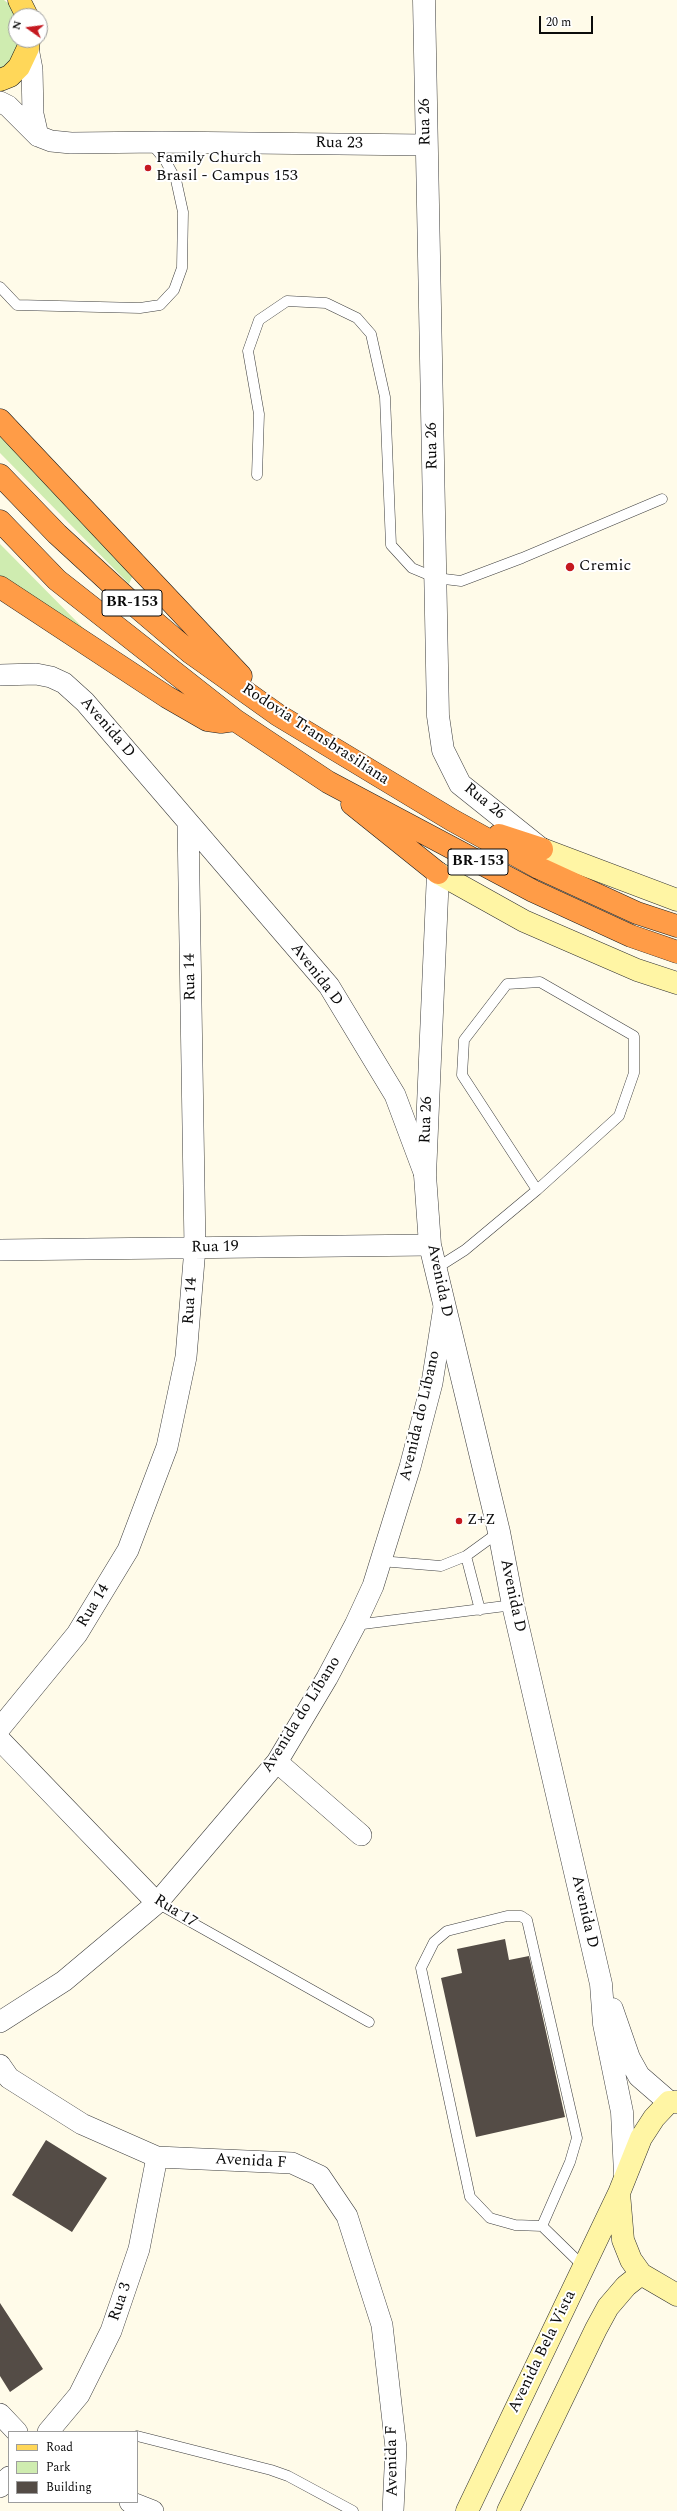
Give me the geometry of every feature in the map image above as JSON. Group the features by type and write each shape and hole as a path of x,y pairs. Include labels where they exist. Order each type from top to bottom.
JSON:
{"highway":[{"path":"0,420 88,516 278,715"},
{"name":"Rodovia Transbrasiliana","path":"0,475 57,534 131,602 192,653 278,715 452,820 540,868 637,913 677,926"},
{"name":"Rodovia Transbrasiliana","path":"0,521 57,580 235,720 328,782 533,891 631,936 677,952"},
{"path":"0,587 167,697 207,720 235,720"},
{"path":"328,782 365,816 438,873"},
{"path":"452,820 542,849"}],"main road":[{"path":"0,80 10,76 19,67 27,48"},
{"path":"542,849 677,900"},
{"path":"438,873 524,921 637,970 677,983"},
{"name":"Avenida Bela Vista","path":"467,2511 584,2267 622,2184 641,2138 654,2118 673,2102"},
{"path":"622,2184 623,2240 631,2260 641,2274 677,2295"},
{"path":"508,2511 605,2313 626,2286 641,2274"}],"street":[{"name":"Rua 26","path":"424,0 438,716 443,750 460,784 542,849"},
{"path":"29,48 32,69 33,114 38,136"},
{"name":"Rua 23","path":"0,102 8,106 38,136 51,141 71,143 150,142 426,145"},
{"name":"Avenida D","path":"0,675 44,675 64,683 85,702 329,986 395,1095 425,1175 430,1245 435,1269 499,1532 514,1605 601,1984 604,2024 622,2112 622,2184"},
{"name":"Rua 14","path":"0,1728 77,1634 128,1550 167,1447 186,1357 195,1248 188,822"},
{"name":"Rua 26","path":"425,1175 438,873"},
{"name":"Rua 19","path":"0,1250 430,1245"},
{"name":"Avenida do Líbano","path":"0,2022 64,1981 157,1903 277,1762 355,1626 380,1561 410,1467 432,1383 444,1307"},
{"name":"Rua 17","path":"0,1740 157,1903"},
{"path":"277,1762 361,1835"},
{"name":"Avenida D","path":"601,1984 617,2020 629,2058 639,2076 673,2102"},
{"name":"Avenida F","path":"0,2065 9,2078 82,2124 157,2157 292,2163 320,2176 347,2216 382,2325 396,2448 394,2511"},
{"name":"Rua 3","path":"49,2431 79,2395 111,2331 139,2249 157,2157"},
{"path":"0,2414 16,2431"},
{"path":"0,2487 8,2478"},
{"path":"133,2503 153,2511"}],"lane":[{"path":"0,287 17,305 140,308 160,305 174,290 182,268 182,212 176,180 165,160 150,142"},
{"path":"257,475 259,414 248,351 259,320 287,302 326,303 357,318 370,334 385,397 391,545 412,568 436,578 461,581 522,558 662,499"},
{"path":"435,1269 465,1250 537,1190 620,1116 634,1073 634,1036 540,982 507,984 464,1040 462,1075 537,1190"},
{"path":"380,1561 441,1566 466,1556 499,1532"},
{"path":"466,1556 480,1610"},
{"path":"355,1626 514,1605"},
{"name":"Rua 17","path":"157,1903 369,2022"},
{"path":"542,2226 570,2162 577,2138 527,1920 522,1916 508,1916 447,1931 434,1942 421,1968 470,2197 490,2218 515,2224 542,2226 584,2267"},
{"path":"138,2436 276,2472 353,2511"}],"green space":[{"path":"0,0 4,0 14,8 8,8 8,48 22,48 0,71"},
{"path":"0,427 133,575 129,584 0,453"},
{"path":"0,544 90,635 0,578"}],"building":[{"path":"505,1939 509,1960 529,1956 565,2117 476,2137 441,1978 462,1973 457,1949"},
{"path":"46,2140 107,2178 72,2232 12,2195"},
{"path":"0,2303 43,2369 10,2392 0,2376"}],"place":[{"name":"Family Church Brasil - Campus 153","path":"148,168"},
{"name":"Cremic","path":"570,567"},
{"name":"Z+Z","path":"459,1521"}]}
